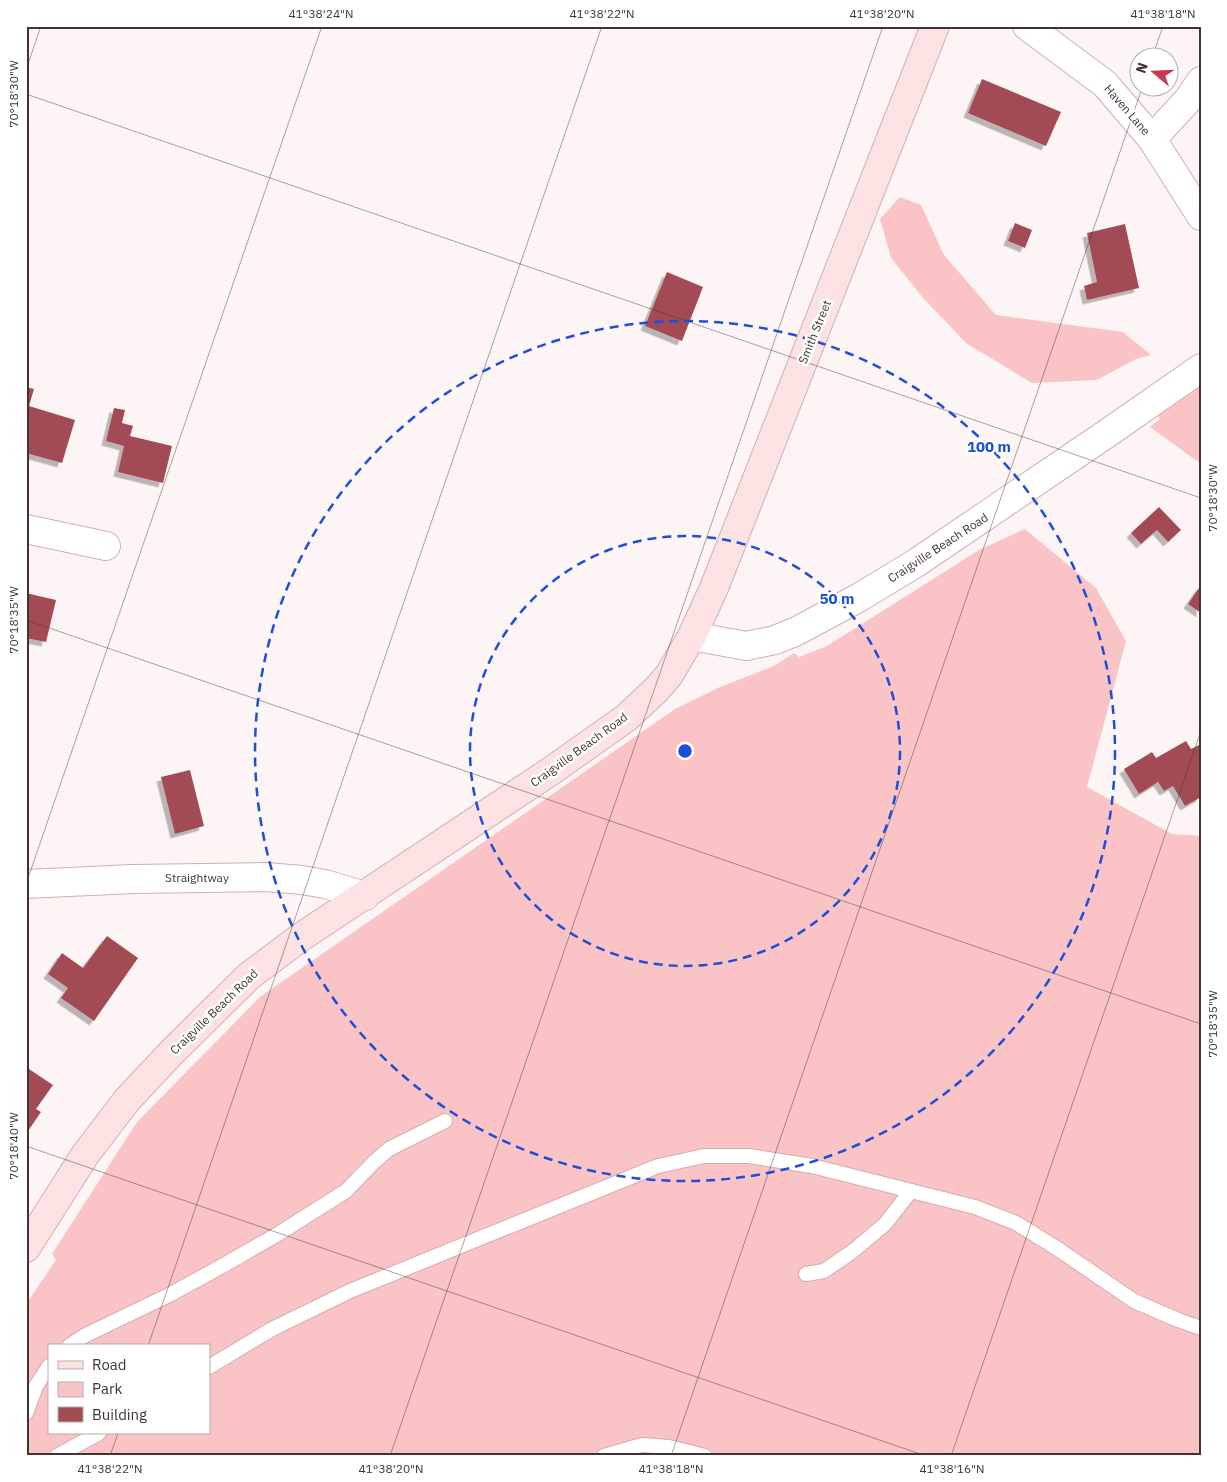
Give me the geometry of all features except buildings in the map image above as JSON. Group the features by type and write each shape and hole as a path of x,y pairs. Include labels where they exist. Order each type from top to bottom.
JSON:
{"main road":[{"name":"Smith Street","path":"692,636 714,588 935,26"},
{"name":"Craigville Beach Road","path":"26,1248 84,1155 127,1100 172,1052 249,976 302,937 551,771 626,718 657,689 679,660 692,636"}],"street":[{"name":"Haven Lane","path":"1027,26 1105,84 1152,139 1201,216"},
{"path":"1152,139 1187,101 1201,81"},
{"name":"Craigville Beach Road","path":"692,636 746,646 775,640 804,627 860,597 938,549 1201,368"},
{"path":"26,529 106,546"},
{"name":"Straightway","path":"26,884 133,878 266,877 325,884 365,896"}],"lane":[{"path":"72,1344 84,1336 169,1295 278,1234 346,1191 374,1162 390,1149 445,1121"},
{"path":"210,1367 272,1329 350,1292 658,1166 704,1156 749,1156 812,1166 975,1207 1016,1223 1134,1301 1201,1328"},
{"path":"806,1274 824,1271 853,1251 885,1224 911,1191"},
{"path":"26,1413 36,1386 48,1368"},
{"path":"57,1456 97,1434"},
{"path":"604,1456 642,1445 669,1447 705,1456"}],"green space":[{"path":"900,197 921,205 944,255 996,315 1123,332 1151,355 1136,359 1097,380 1032,383 966,343 924,299 891,258 880,219"},
{"path":"1201,381 1201,464 1150,427 1160,419 1158,416 1169,396"},
{"path":"1025,529 1096,588 1126,641 1087,787 1172,834 1201,836 1201,1456 26,1456 26,1304 56,1260 52,1254 137,1122 260,997 675,709 720,687 774,666 794,653 799,657 827,646 979,550"}]}
